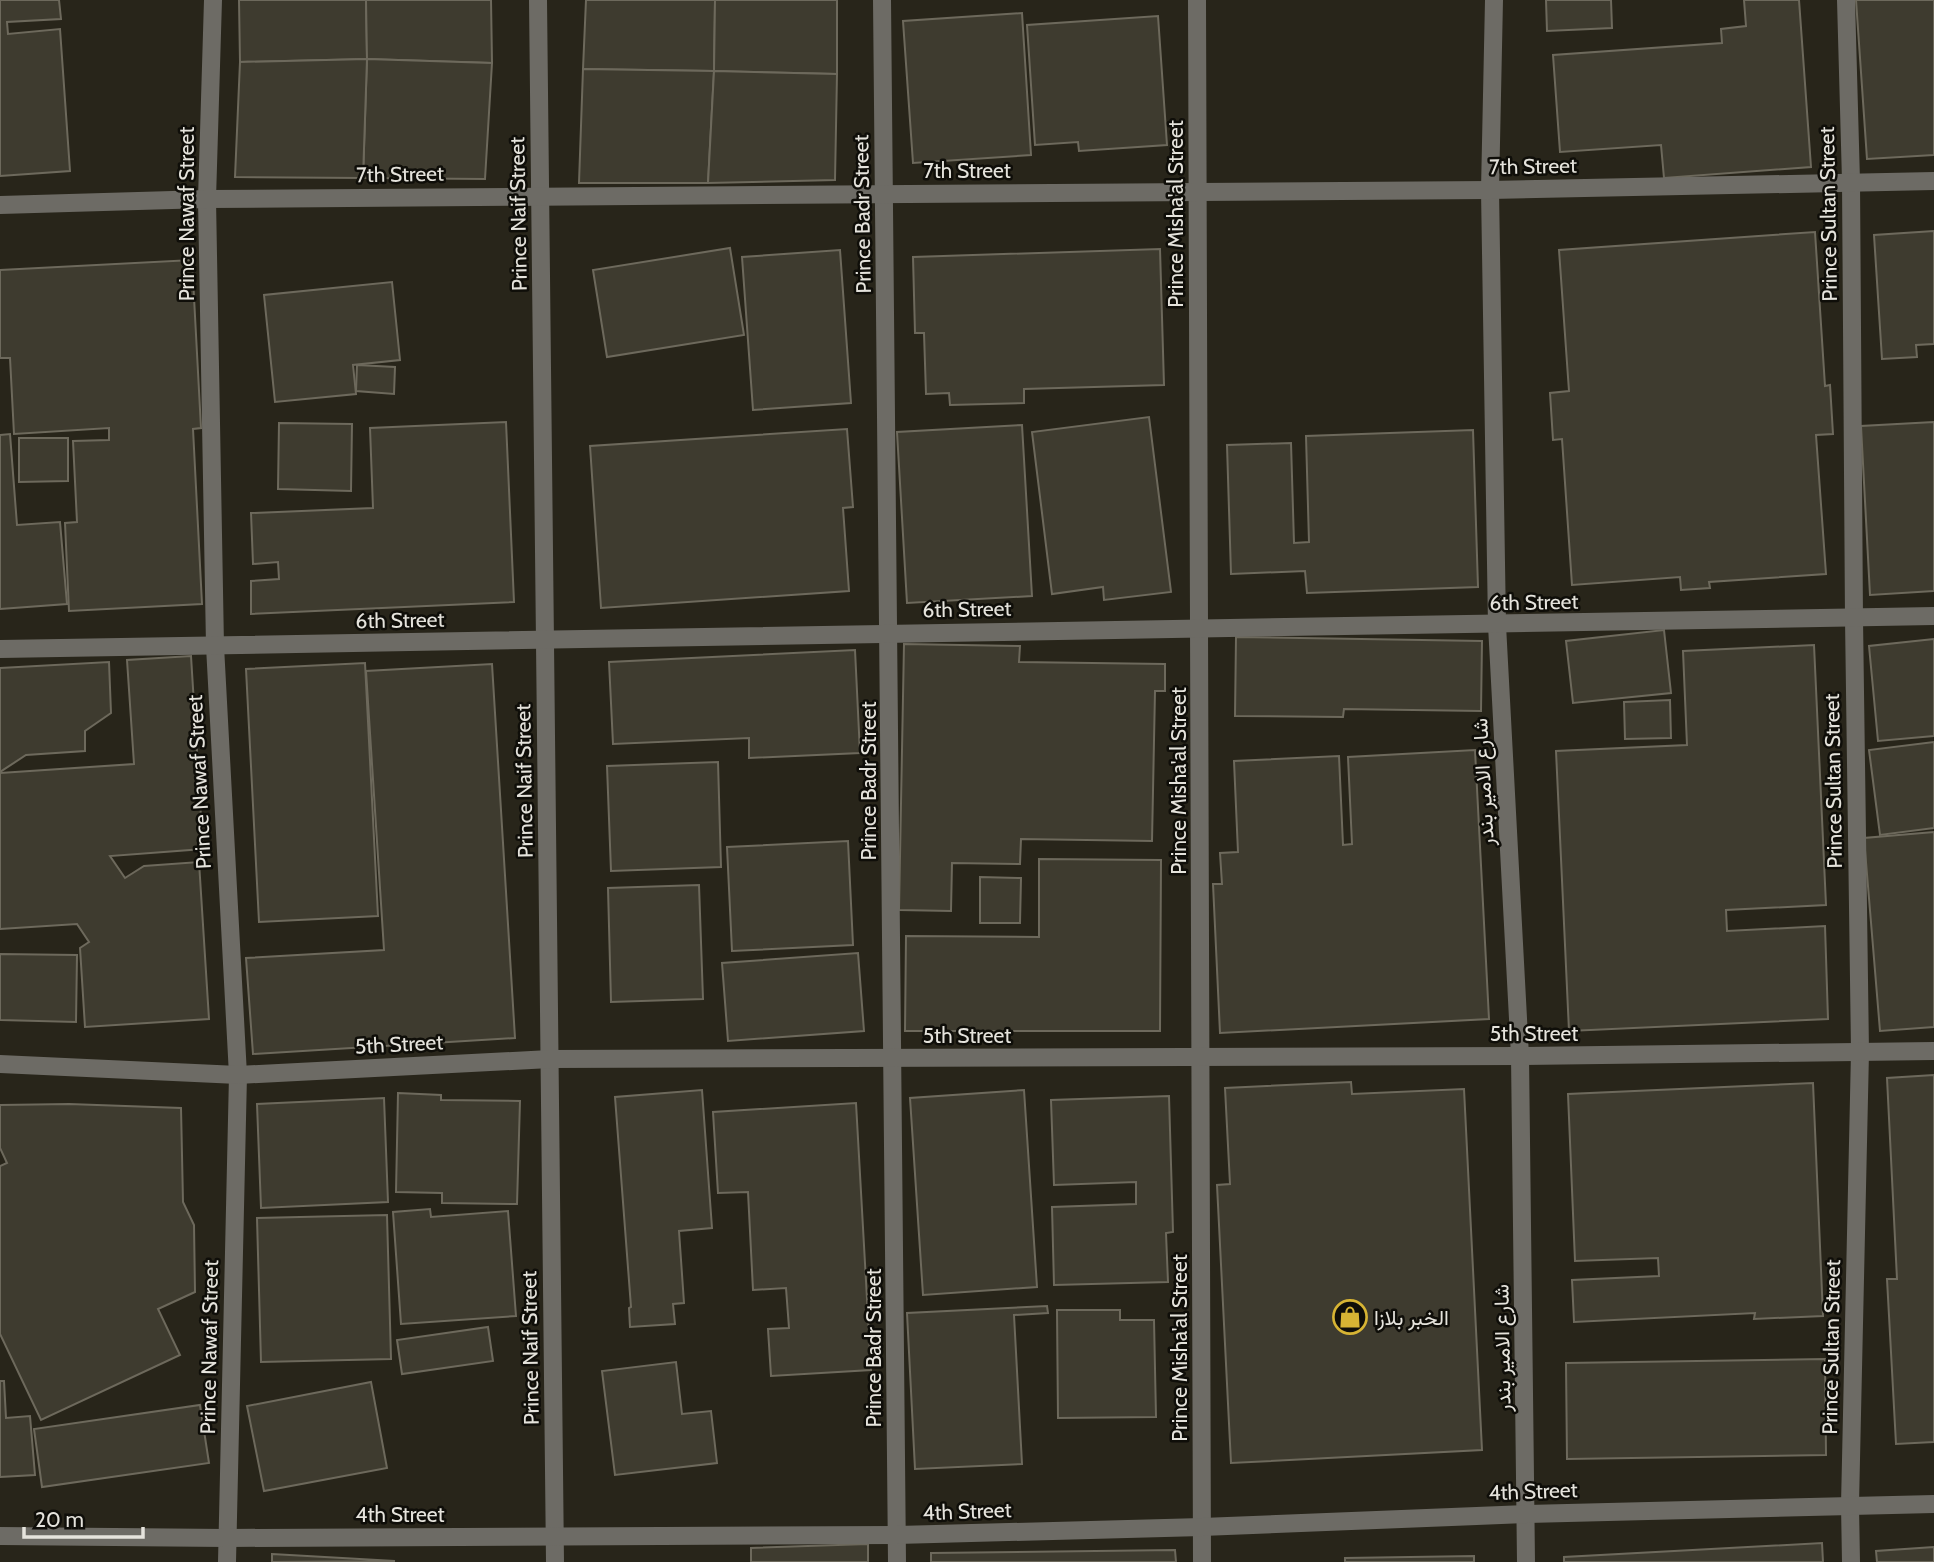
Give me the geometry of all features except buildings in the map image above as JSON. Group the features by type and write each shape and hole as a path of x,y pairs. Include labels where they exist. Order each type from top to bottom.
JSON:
{"street":[{"name":"Prince Nawaf Street","path":"213,0 207,199 215,646 238,1075 227,1562"},
{"name":"Prince Naif Street","path":"538,0 555,1562"},
{"name":"Prince Badr Street","path":"882,0 897,1562"},
{"name":"Prince Misha'al Street","path":"1197,0 1202,1562"},
{"name":"شارع الامير بندر","path":"1494,0 1489,190 1497,625 1520,1056 1526,1562"},
{"name":"Prince Sultan Street","path":"1846,0 1851,181 1860,1052 1851,1562"},
{"name":"7th Street","path":"0,205 207,199 1489,190 1934,181"},
{"name":"6th Street","path":"0,649 1934,616"},
{"name":"5th Street","path":"0,1064 238,1075 550,1059 1520,1056 1934,1051"},
{"name":"4th Street","path":"0,1536 227,1538 897,1535 1202,1527 1527,1514 1934,1504"}],"place":[{"name":"الخبر بلازا","path":"1350,1317"}]}
